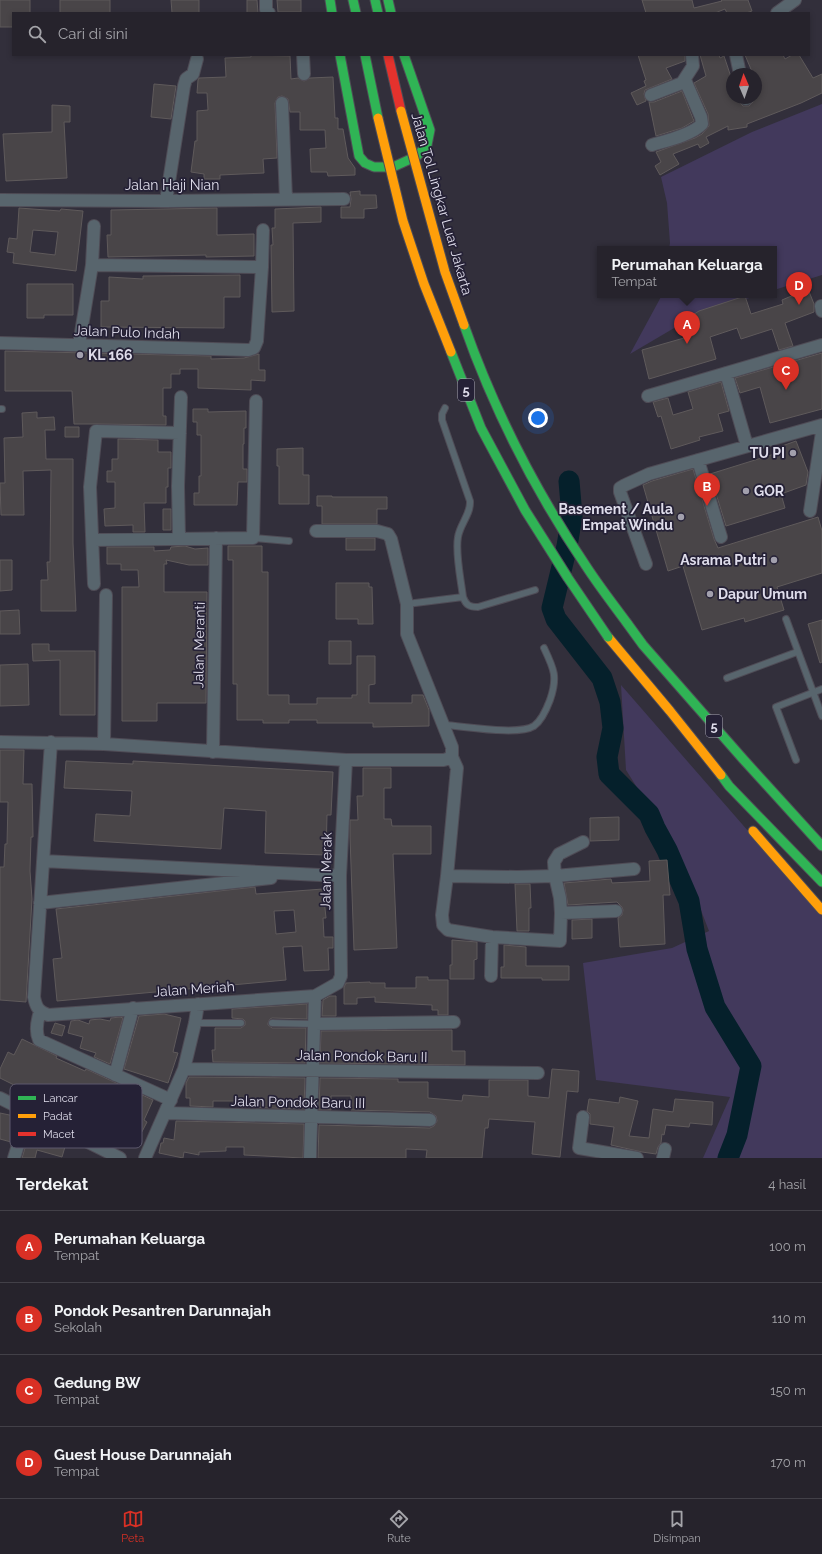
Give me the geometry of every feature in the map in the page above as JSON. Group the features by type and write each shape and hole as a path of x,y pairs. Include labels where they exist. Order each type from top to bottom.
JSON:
{"main road":[{"path":"330,0 332,12"},
{"path":"353,0 356,12"},
{"path":"375,0 378,12"},
{"path":"388,0 391,12"},
{"path":"340,56 359,156 365,163 374,167 393,167 406,162 423,151 427,145 430,130 404,56"},
{"name":"5","path":"365,56 378,118 403,221 424,284 481,428 525,510 568,578 608,637 670,711 728,786 822,882"},
{"name":"Jalan Tol Lingkar Luar Jakarta","path":"388,56 401,111 445,272 470,342 503,420 544,497 586,566 643,644 706,717 822,846"},
{"path":"728,786 729,793 738,809"},
{"path":"746,821 822,910"}],"street":[{"path":"266,0 266,10 268,12"},
{"path":"778,12 795,0"},
{"path":"303,56 304,74"},
{"path":"650,95 682,83 693,66 692,56"},
{"path":"736,56 739,68"},
{"path":"166,200 184,86 186,79 193,74 197,59"},
{"path":"652,145 695,130 702,124 701,117 685,80"},
{"path":"282,103 286,199"},
{"name":"Jalan Haji Nian","path":"0,200 344,199"},
{"path":"79,345 92,265 94,226"},
{"path":"92,265 262,267 263,230"},
{"name":"Jalan Pulo Indah","path":"0,343 248,350 254,348 257,341 262,267"},
{"path":"648,396 822,345"},
{"path":"726,373 746,446"},
{"path":"179,538 178,486 181,397"},
{"path":"93,540 253,538 256,401"},
{"path":"646,564 620,492 620,488 625,484 649,474 822,425"},
{"path":"94,584 90,487 96,431 180,433"},
{"path":"810,511 822,437"},
{"path":"698,460 721,537"},
{"path":"316,531 377,531 388,534 394,548 407,604 407,634 444,724 452,747 452,757 457,768 447,876 443,900 443,925 448,930 492,937 560,941 560,898 555,876 554,862 559,854 583,842"},
{"name":"Jalan Meranti","path":"213,752 216,538"},
{"path":"104,744 106,595"},
{"path":"0,742 104,744 346,760 444,760 452,757"},
{"path":"51,742 34,997 36,1006 44,1013 37,1020 36,1031 39,1040 136,1084"},
{"name":"Jalan Merak","path":"338,983 341,976 340,876 346,760"},
{"path":"43,861 340,876"},
{"path":"447,876 555,876 634,869"},
{"path":"40,903 257,880 288,873"},
{"path":"561,913 616,912"},
{"path":"491,976 492,937"},
{"name":"Jalan Meriah","path":"44,1013 315,996 338,983"},
{"path":"310,1158 310,1118 315,996"},
{"path":"145,1158 184,1069 198,1004"},
{"path":"116,1075 133,1008"},
{"path":"314,1024 454,1022"},
{"name":"Jalan Pondok Baru II","path":"184,1069 538,1073"},
{"path":"142,1087 171,1100"},
{"path":"0,1098 10,1103"},
{"name":"Jalan Pondok Baru III","path":"166,1113 430,1120"},
{"path":"582,1117 579,1148 637,1158"},
{"path":"14,1158 17,1148"},
{"path":"100,1148 120,1158"}],"lane":[{"path":"445,408 442,414 442,420 470,501 470,508 458,535 463,597 467,605 478,607 535,590"},
{"path":"253,538 289,541"},
{"path":"407,604 463,597"},
{"path":"786,619 822,716"},
{"path":"444,724 511,731 525,730 535,725 547,708 553,692 555,676 553,667 544,648"},
{"path":"727,678 797,652"},
{"path":"796,760 776,707 822,689"},
{"path":"195,1023 241,1023"},
{"path":"272,1023 314,1024"}],"shaded area":[{"path":"822,104 822,275 777,289 777,246 670,246 667,203 661,177 752,132"},
{"path":"660,298 749,298 698,314 630,354"},
{"path":"621,685 822,916 822,1158 703,1158 730,1097 596,1080 583,963 672,948 709,931 680,856 626,770"}],"building":[{"path":"0,0 30,0 30,12 12,12 12,27 0,27"},
{"path":"60,0 110,0 110,12 60,12"},
{"path":"171,0 199,0 199,12 172,12"},
{"path":"247,0 257,0 258,12 247,12"},
{"path":"277,0 301,0 301,12 278,12"},
{"path":"642,0 692,0 694,8 722,1 721,0 748,0 752,11 726,12 725,9 718,12 646,12"},
{"path":"290,56 291,79 298,78 304,81 310,78 333,77 335,118 338,118 338,129 343,129 348,158 355,168 355,175 328,176 327,172 311,172 310,149 326,148 325,130 300,130 300,112 290,112 288,99 282,96 278,97 275,103 277,158 263,159 264,173 220,175 220,179 204,179 204,174 191,172 195,141 197,141 197,111 208,110 207,93 197,93 199,78 226,77 225,58"},
{"path":"638,56 685,56 685,61 666,68 672,79 645,90 644,94 646,101 637,105 631,93 646,86 644,81 646,80"},
{"path":"700,56 719,56 720,58 724,56 728,68 726,68 726,104 741,104 743,106 749,106 751,104 762,104 762,68 750,68 745,56 784,56 785,59 790,56 800,56 813,78 822,74 822,93 801,103 747,124 747,127 728,130 728,126 706,137 709,143 700,148 698,144 673,154 679,164 660,175 655,166 661,162 656,152 695,138 702,134 709,126 708,114 694,83 706,76"},
{"path":"154,84 176,86 171,119 151,117"},
{"path":"682,91 694,121 682,128 656,136 649,102 654,102"},
{"path":"52,105 70,106 70,122 64,122 67,178 6,181 3,134 52,132"},
{"path":"360,191 360,195 376,195 377,208 364,209 364,218 341,218 341,207 350,207 350,192"},
{"path":"321,207 321,222 293,223 294,311 272,312 271,245 273,245 272,228 275,228 275,209"},
{"path":"19,208 83,211 76,271 13,263 14,253 7,252 9,238 17,239","holes":["33,230 58,232 55,255 30,252"]},
{"path":"217,208 217,235 254,234 254,256 206,257 206,255 108,257 107,235 111,235 111,210"},
{"path":"240,275 240,297 224,297 224,328 101,327 101,301 109,301 109,277 143,279 143,276"},
{"path":"27,284 73,284 73,315 44,315 44,318 27,318"},
{"path":"808,289 814,304 814,312 785,323 793,346 779,350 772,329 741,339 737,328 710,337 716,359 649,379 642,350 684,338 680,323 699,311 739,298 746,298 751,314 783,304 782,300"},
{"path":"5,351 211,356 211,359 244,358 259,354 259,370 265,370 265,381 251,380 251,390 198,388 198,369 180,369 180,374 171,374 171,388 163,388 163,416 166,416 166,425 74,424 72,391 5,391"},
{"path":"822,353 822,409 770,423 760,387 740,393 735,378"},
{"path":"721,382 729,411 718,414 723,431 699,437 700,440 671,449 661,416 658,417 653,402 668,398 673,415 693,409 688,392"},
{"path":"193,409 208,409 208,412 246,411 246,428 244,428 243,444 243,469 247,469 247,482 238,482 237,505 194,505 194,493 199,493 199,476 201,476 201,435 197,435 197,422 193,422"},
{"path":"37,412 37,418 54,417 55,430 45,430 46,459 73,459 73,543 76,611 41,611 41,580 48,580 47,562 50,562 51,470 23,471 24,515 1,515 0,483 5,483 4,438 23,437 22,413"},
{"path":"65,427 79,427 79,437 65,437"},
{"path":"118,439 158,440 158,452 171,452 171,468 168,468 168,487 166,487 166,503 144,503 145,532 133,532 133,525 105,526 104,509 115,508 115,482 107,482 107,471 112,471 112,459 118,459"},
{"name":"GOR","path":"796,441 808,472 806,485 781,494 785,508 726,526 710,474 784,451 782,446"},
{"path":"303,448 303,475 309,475 309,504 279,504 279,466 277,466 277,449"},
{"path":"693,469 718,548 818,517 822,531 822,573 777,587 784,610 745,622 744,618 702,630 683,566 668,571 643,485"},
{"path":"317,496 387,497 387,509 377,509 377,524 322,524 322,506 317,506"},
{"path":"163,509 171,509 171,530 163,530"},
{"path":"346,538 375,538 375,550 346,550"},
{"path":"185,546 195,549 208,548 208,565 189,565 166,560 167,564 164,564 164,592 207,592 206,703 157,703 157,721 122,721 122,587 139,587 138,570 121,570 121,564 107,564 107,547 154,547 154,551 170,550 171,547"},
{"path":"228,546 262,546 262,572 268,572 268,695 289,695 289,704 317,704 317,698 352,698 352,695 357,695 357,656 375,656 375,684 369,685 369,703 412,703 412,695 423,695 429,710 429,726 373,727 373,723 317,723 317,720 289,720 289,723 263,723 263,720 237,720 237,684 233,684 233,560 228,560"},
{"path":"0,560 12,560 12,590 0,591"},
{"path":"336,583 369,583 369,587 372,587 373,624 358,624 358,619 336,619"},
{"path":"19,610 20,634 0,634 0,611"},
{"path":"822,620 822,662 820,663 808,624"},
{"path":"329,641 351,641 351,664 329,664"},
{"path":"32,644 49,644 49,651 95,651 95,715 60,715 60,660 33,661"},
{"path":"28,664 29,705 0,706 0,665"},
{"path":"0,750 24,750 23,784 32,784 33,837 31,837 30,871 32,899 26,1002 0,1000 0,867 4,867 5,844 7,844 8,802 0,802"},
{"path":"66,761 133,764 133,761 333,772 331,815 327,815 326,855 265,853 266,811 224,808 221,849 94,841 96,814 130,816 132,791 64,788"},
{"path":"363,768 391,768 391,788 384,788 384,819 391,819 392,826 431,826 431,854 393,854 397,948 354,950 350,820 358,820 357,796 363,796"},
{"path":"619,817 619,840 590,841 590,818"},
{"path":"667,860 670,895 663,895 665,944 620,947 618,918 622,915 623,910 617,902 568,905 564,883 611,879 612,883 650,881 649,861"},
{"path":"515,884 530,884 531,908 529,908 529,931 517,931"},
{"path":"255,887 256,894 323,889 326,918 323,918 324,937 333,937 333,948 328,948 329,970 304,971 302,946 283,947 286,980 57,1001 53,959 62,958 56,909","holes":["294,910 296,932 276,934 274,911"]},
{"path":"592,919 592,938 572,939 572,920"},
{"path":"452,940 477,942 477,959 474,960 474,979 450,979 450,965 452,965"},
{"path":"504,945 526,947 526,966 569,966 569,980 542,980 542,978 501,978 501,967 504,967"},
{"path":"416,977 428,977 428,980 448,980 448,1015 438,1015 438,1010 432,1010 432,1005 375,1002 375,997 357,998 357,1004 344,1004 344,987 346,983 385,983 385,988 416,988"},
{"path":"330,996 336,996 336,1016 322,1016 323,1000"},
{"path":"307,1004 307,1019 272,1018 268,1023 268,1025 272,1028 306,1028 305,1063 213,1062 212,1050 215,1050 215,1028 241,1028 245,1025 245,1021 243,1019 232,1018 232,1009"},
{"path":"164,1014 181,1018 173,1052 178,1053 168,1083 124,1069 139,1016"},
{"path":"111,1018 123,1018 110,1064 94,1057 96,1053 80,1048 83,1037 68,1033 71,1021 78,1020 89,1024 90,1020 100,1019 110,1021"},
{"path":"55,1023 65,1026 62,1036 51,1033"},
{"path":"452,1030 452,1051 465,1051 465,1065 320,1063 321,1031"},
{"path":"22,1039 57,1056 56,1058 85,1071 86,1069 118,1084 12,1084 0,1078 0,1069 8,1052 14,1055"},
{"path":"552,1069 579,1071 578,1092 567,1091 560,1157 532,1154 535,1122 489,1119 488,1128 485,1128 482,1158 426,1158 427,1150 406,1149 406,1158 318,1158 319,1125 430,1128 434,1126 437,1121 436,1116 430,1112 351,1110 351,1096 331,1096 331,1110 319,1110 320,1078 398,1079 398,1082 428,1082 428,1098 462,1101 463,1095 489,1097 489,1080 528,1080 528,1096 549,1098"},
{"path":"189,1077 305,1078 304,1109 238,1107 238,1101 213,1101 213,1107 190,1106 190,1098 186,1098 186,1083"},
{"path":"142,1095 153,1100 144,1120 147,1122 142,1132"},
{"path":"620,1097 638,1101 629,1136 649,1138 653,1109 673,1112 675,1099 713,1102 712,1125 690,1123 689,1127 666,1125 664,1135 662,1134 661,1143 656,1154 611,1145 614,1127 590,1124 590,1114 587,1111 589,1099 619,1103"},
{"path":"0,1113 10,1115 10,1142 0,1139"},
{"path":"176,1121 304,1124 303,1158 244,1155 244,1147 226,1147 226,1151 199,1152 199,1155 184,1152 183,1158 159,1153 161,1143 163,1143 164,1138 174,1140"},
{"path":"25,1148 65,1148 62,1157 37,1150 35,1158 22,1158"}],"waterway":[{"path":"569,481 572,516 567,546 552,608 556,619 602,678 610,702 613,728 607,757 609,774 649,814 667,850 689,901 697,949 715,1007 751,1066 737,1135 728,1158"}],"traffic: fast":[{"path":"330,0 332,12"},
{"path":"353,0 356,12"},
{"path":"375,0 378,12"},
{"path":"388,0 391,12"},
{"path":"340,56 359,156 365,163 374,167 393,167 417,156 427,145 430,130 404,56"},
{"path":"365,56 378,118"},
{"path":"464,325 489,388 533,480 586,566 627,623"},
{"path":"451,352 481,428 525,510 568,578 608,637"},
{"path":"627,623 643,645 822,846"},
{"path":"721,775 729,786 822,882"}],"traffic: slow":[{"path":"401,111 445,272 464,325"},
{"path":"378,118 403,221 424,284 451,352"},
{"path":"608,637 721,775"},
{"path":"753,831 822,910"}],"traffic: jam":[{"path":"388,56 401,111"}],"place":[{"name":"Guest House Darunnajah","path":"799,305"},
{"name":"Perumahan Keluarga","path":"687,344"},
{"name":"KL 166","path":"80,355"},
{"name":"Gedung BW","path":"786,390"},
{"name":"TU PI","path":"793,453"},
{"name":"GOR","path":"746,491"},
{"name":"Pondok Pesantren Darunnajah","path":"707,506"},
{"name":"Basement / Aula Empat Windu","path":"681,517"},
{"name":"Asrama Putri","path":"774,560"},
{"name":"Dapur Umum","path":"710,594"}]}
